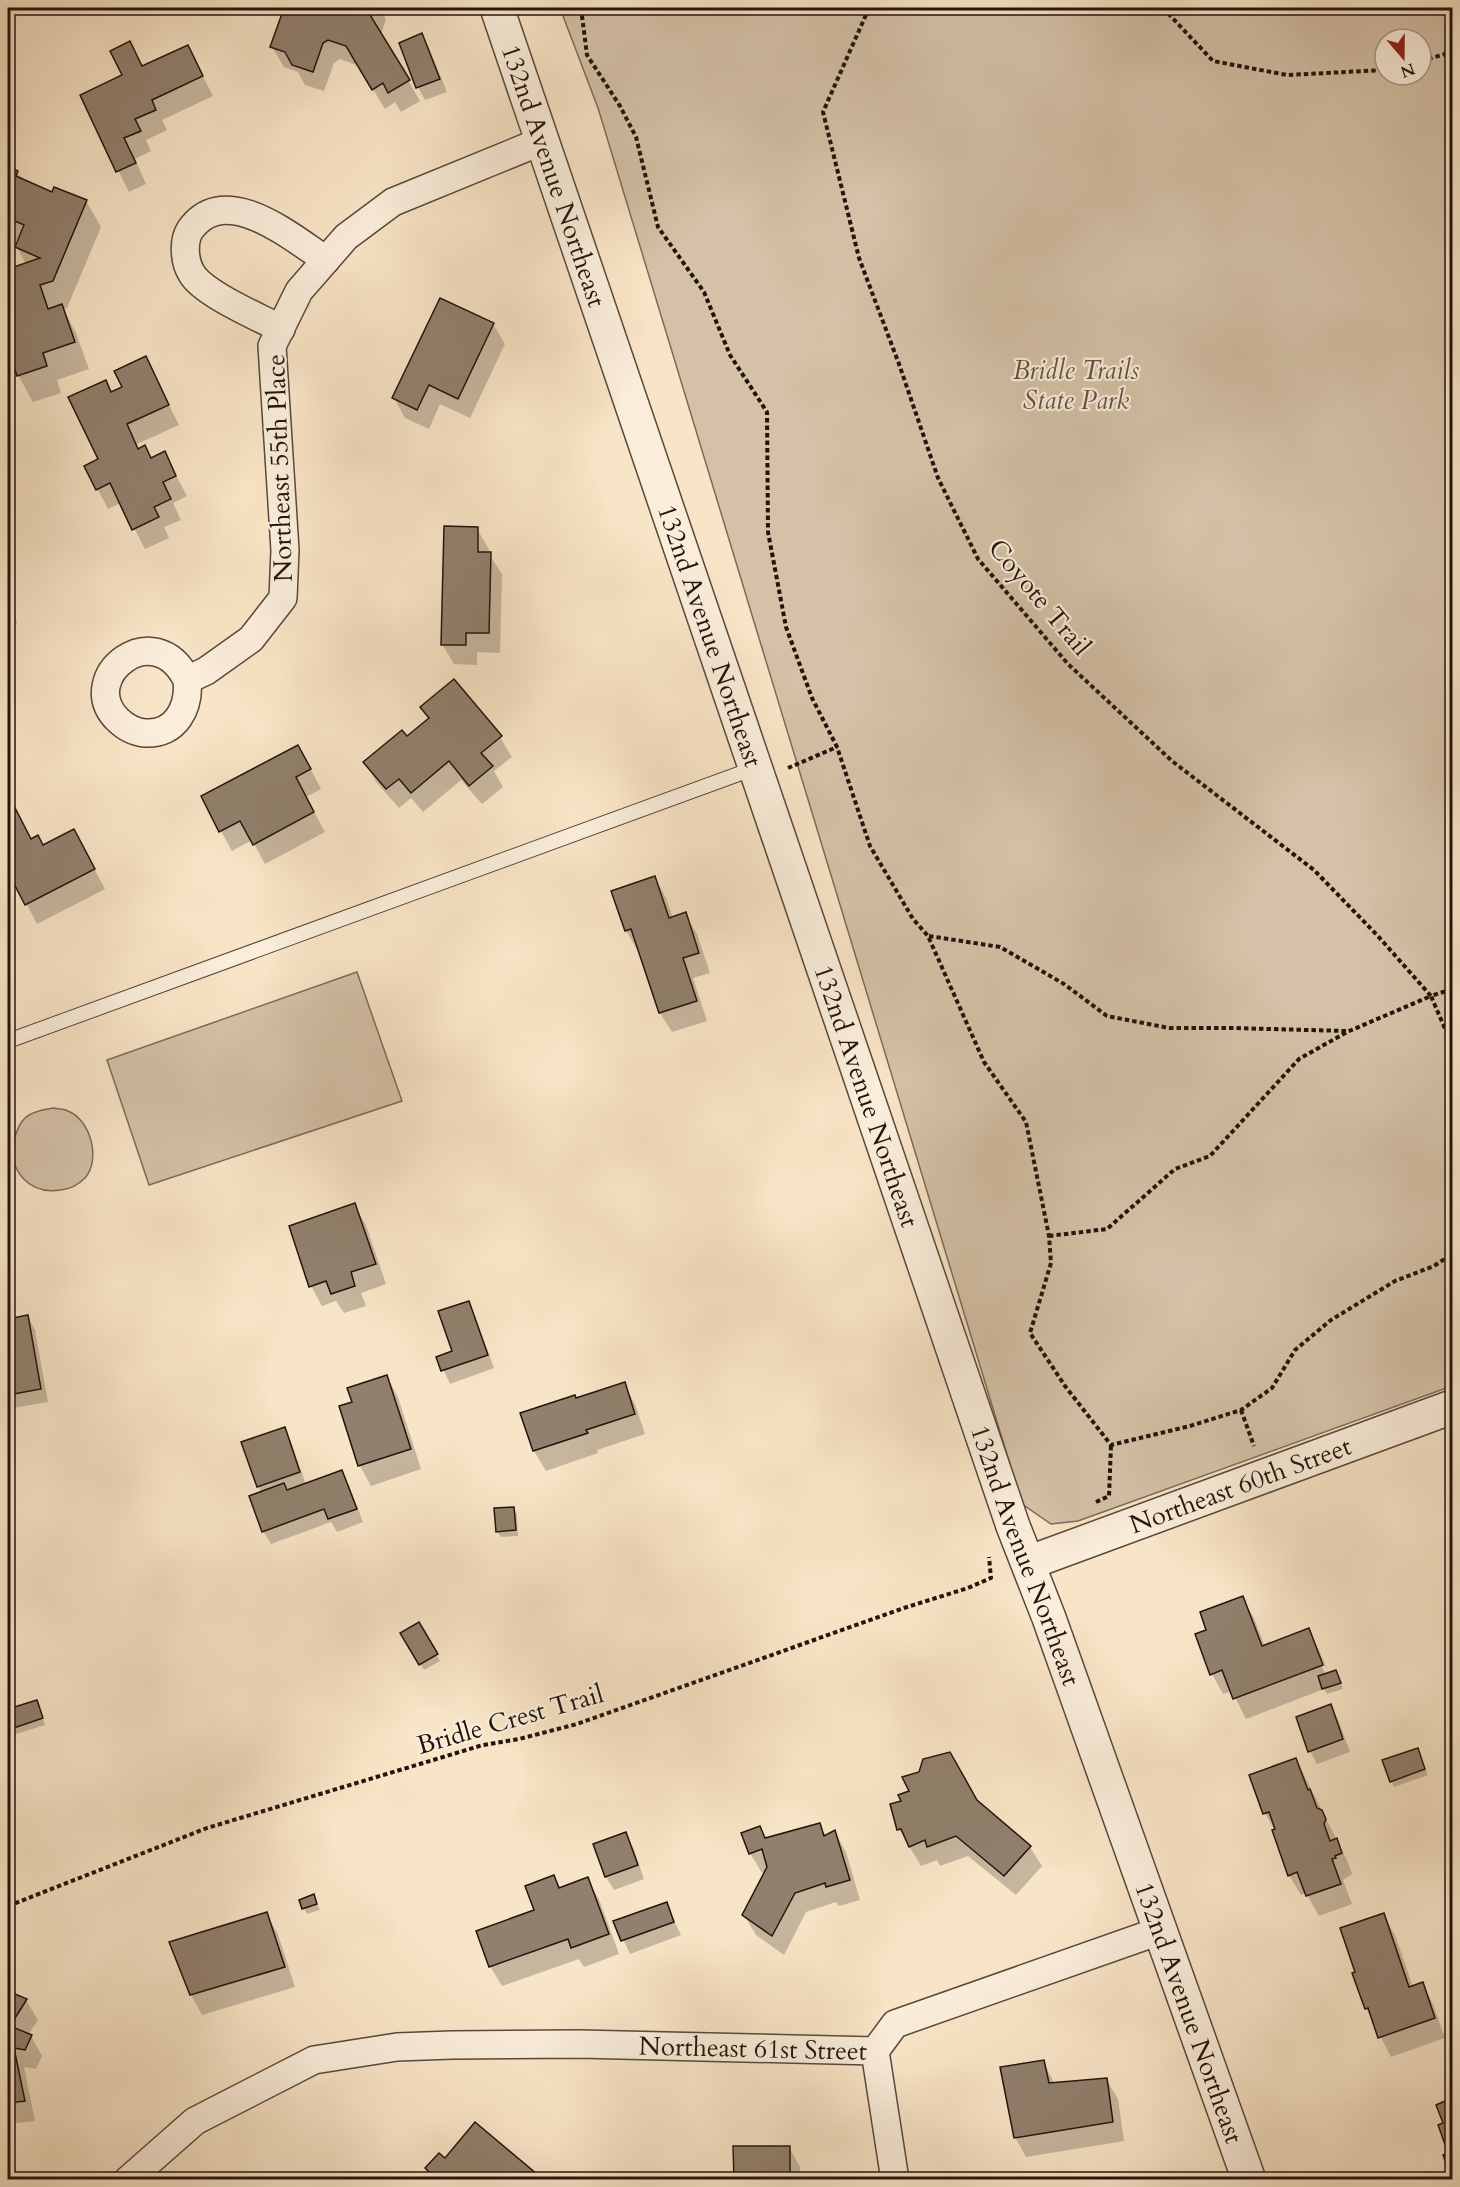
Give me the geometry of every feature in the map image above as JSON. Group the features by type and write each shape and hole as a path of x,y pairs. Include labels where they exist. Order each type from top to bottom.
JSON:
{"street":[{"name":"132nd Avenue Northeast","path":"497,8 542,141 767,770 1013,1526 1162,1930 1249,2180"},
{"name":"Northeast 55th Place","path":"187,680 206,671 251,639 283,598 285,550 273,346 299,291 346,237 393,202 542,141"},
{"path":"281,329 213,294 192,274 185,251 189,231 202,216 220,209 239,211 265,220 326,260"},
{"name":"Northeast 60th Street","path":"1028,1563 1452,1407"},
{"name":"Northeast 61st Street","path":"128,2180 195,2121 314,2060 397,2047 441,2046 579,2044 875,2051 895,2024 1162,1930"},
{"path":"875,2051 895,2180"}],"lane":[{"path":"8,1041 767,770"}],"path":[{"path":"581,8 586,56 620,106 636,137 658,228 704,291 730,355 767,412 768,532 786,627 812,698 837,747 870,846 913,919 928,936 984,1062 1026,1122 1049,1236 1051,1263 1030,1333 1065,1386 1111,1445 1109,1496 1091,1504"},
{"name":"Coyote Trail","path":"869,8 823,112 859,258 899,364 938,478 978,559 1068,664 1172,761 1314,870 1377,935 1431,996 1452,1045"},
{"path":"1163,8 1213,61 1287,75 1373,71"},
{"path":"1433,58 1452,52"},
{"path":"767,770 837,747"},
{"path":"928,936 1000,947 1064,984 1107,1016 1169,1028 1347,1032"},
{"path":"1049,1236 1107,1228 1175,1169 1210,1156 1299,1059 1347,1032 1452,988"},
{"path":"1111,1445 1190,1426 1241,1410 1272,1388 1295,1350 1331,1320 1395,1281 1434,1266 1452,1254"},
{"path":"1241,1410 1264,1475"},
{"name":"Bridle Crest Trail","path":"8,1906 207,1828 483,1745 519,1739 577,1724 907,1607 968,1588 991,1578 988,1549"}],"green space":[{"name":"Bridle Trails State Park","path":"560,8 1452,8 1452,1386 1078,1521 1051,1524 1022,1504 598,108"},
{"path":"357,972 402,1101 149,1185 107,1060"},
{"path":"54,1108 68,1111 83,1123 88,1131 93,1151 90,1170 85,1178 68,1189 50,1191 30,1185 23,1178 14,1162 13,1151 16,1134 24,1119 42,1110"}],"building":[{"path":"284,8 373,8 370,15 410,80 388,93 383,83 372,90 346,46 328,40 323,43 313,72 292,65 285,52 270,47"},
{"path":"422,33 440,79 416,88 399,43"},
{"path":"130,41 142,66 188,45 203,76 152,100 156,110 135,119 141,131 124,138 136,163 116,172 80,95 122,75 110,51"},
{"path":"8,166 18,171 16,176 52,192 54,187 87,200 53,281 40,285 48,309 62,304 75,342 43,353 47,366 17,376 8,348 8,269 40,258 15,247 24,225 8,218"},
{"path":"440,298 494,323 458,399 429,385 417,410 392,398"},
{"path":"146,356 169,405 127,424 138,449 145,445 151,458 165,451 176,476 163,482 171,499 154,507 159,517 132,530 110,483 96,490 84,466 98,459 68,397 106,380 111,392 122,387 114,371"},
{"path":"444,526 478,527 478,552 491,552 489,633 466,633 466,645 441,645"},
{"path":"454,679 502,736 481,753 493,766 469,786 449,761 411,793 399,779 386,789 363,762 402,730 407,736 429,718 420,707"},
{"path":"298,745 311,769 296,777 314,812 253,845 240,821 219,832 201,796"},
{"path":"10,798 31,839 38,835 43,845 74,829 95,869 25,905 8,872 8,800"},
{"path":"655,876 669,918 686,912 699,953 683,958 697,1001 659,1013 631,929 625,931 611,891"},
{"path":"355,1203 376,1264 351,1272 355,1286 331,1294 326,1281 309,1287 289,1226"},
{"path":"469,1301 488,1355 441,1371 436,1357 452,1351 438,1311"},
{"path":"28,1315 41,1389 8,1395 8,1319"},
{"path":"387,1375 411,1449 358,1466 339,1406 352,1402 347,1388"},
{"path":"625,1382 635,1414 586,1430 588,1433 533,1451 520,1413"},
{"path":"285,1427 300,1472 257,1487 241,1442"},
{"path":"342,1470 357,1509 328,1519 324,1509 262,1532 249,1496 284,1483 287,1490"},
{"path":"514,1507 516,1530 496,1532 494,1508"},
{"path":"1243,1596 1262,1646 1309,1628 1323,1665 1233,1699 1222,1670 1210,1675 1195,1634 1206,1630 1200,1612"},
{"path":"419,1622 438,1654 419,1665 400,1633"},
{"path":"1336,1670 1341,1683 1322,1689 1318,1676"},
{"path":"37,1700 43,1718 8,1730 8,1709"},
{"path":"1331,1704 1343,1739 1308,1752 1296,1717"},
{"path":"1418,1748 1425,1769 1390,1782 1382,1760"},
{"path":"950,1752 977,1800 1031,1846 1004,1876 956,1836 927,1847 925,1840 909,1847 901,1829 897,1830 890,1804 901,1801 898,1795 909,1791 902,1777 919,1772 923,1759"},
{"path":"1296,1758 1308,1790 1310,1789 1317,1808 1322,1810 1326,1819 1324,1824 1330,1841 1337,1838 1342,1853 1332,1859 1341,1884 1306,1896 1297,1872 1288,1876 1272,1830 1275,1829 1269,1812 1263,1814 1249,1775"},
{"path":"820,1823 824,1836 835,1830 850,1880 826,1887 825,1883 795,1893 772,1936 742,1915 767,1867 762,1849 749,1854 741,1833 760,1826 765,1838"},
{"path":"626,1832 638,1865 605,1877 593,1844"},
{"path":"554,1875 559,1888 588,1877 609,1934 571,1948 568,1939 489,1967 476,1931 534,1910 525,1886"},
{"path":"314,1894 317,1904 302,1909 299,1900"},
{"path":"667,1902 674,1922 621,1941 613,1921"},
{"path":"267,1912 285,1967 190,1995 169,1942"},
{"path":"1384,1913 1409,1987 1423,1982 1435,2018 1378,2038 1368,2008 1365,2009 1352,1973 1355,1972 1340,1928"},
{"path":"8,1991 27,1999 10,2026 32,2035 25,2050 14,2048 25,2101 8,2103"},
{"path":"1044,2060 1049,2083 1107,2078 1113,2122 1014,2138 1000,2067"},
{"path":"1452,2098 1452,2180 1443,2180 1441,2175 1449,2172 1443,2155 1448,2153 1438,2125 1443,2123 1436,2105"},
{"path":"475,2122 544,2180 417,2180 429,2172 425,2168 439,2153 445,2158"},
{"path":"733,2146 790,2146 790,2174 813,2174 813,2180 734,2180"}]}
